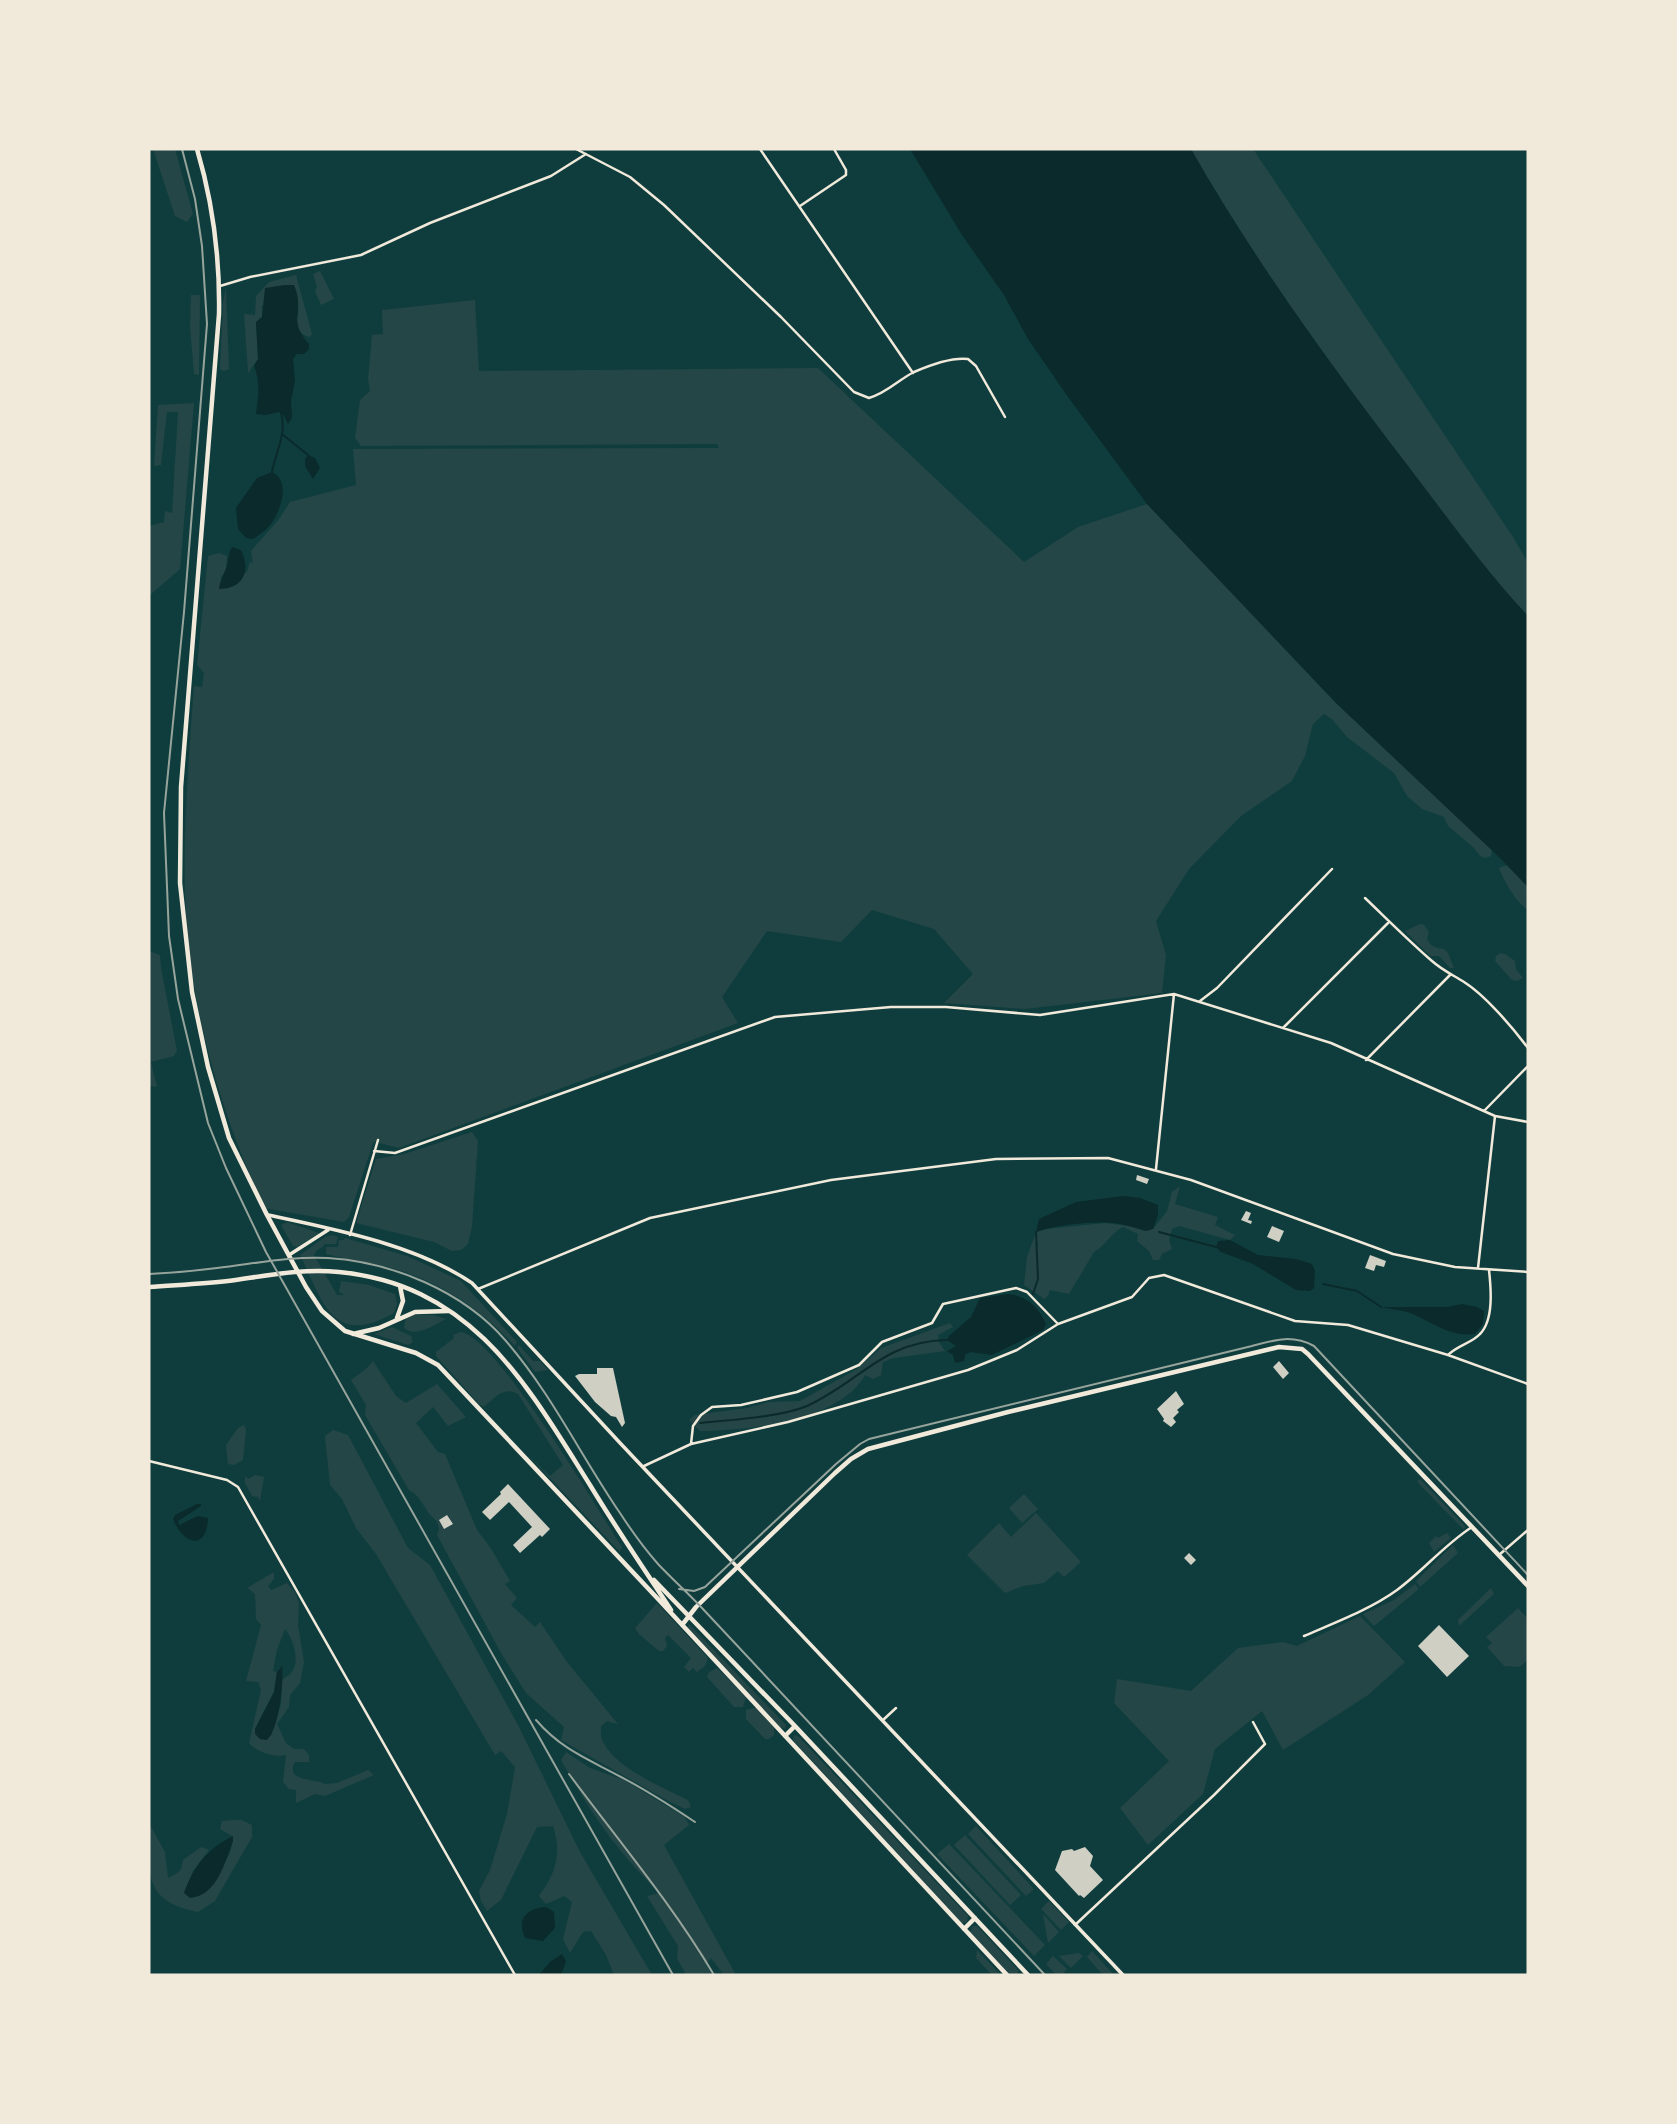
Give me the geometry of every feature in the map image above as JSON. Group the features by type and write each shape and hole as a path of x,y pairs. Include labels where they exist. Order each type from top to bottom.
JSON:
{"main road":[{"path":"197,149 212,214 219,286 215,373 182,776 180,883 192,992 208,1067 229,1138 288,1255 322,1311 333,1323 352,1334 416,1353 438,1365 1007,1975"},
{"path":"149,1287 230,1281 298,1272 338,1272 375,1277 400,1285 449,1311 490,1342 523,1382 682,1625"},
{"path":"397,1318 403,1301 400,1285"},
{"path":"352,1334 379,1328 397,1318 424,1310 449,1311"},
{"path":"682,1625 835,1473 868,1449 1008,1412 1279,1348 1302,1349 1316,1362 1528,1586"},
{"path":"646,1572 795,1726 1026,1975"},
{"path":"785,1736 795,1726"},
{"path":"964,1929 975,1918"}],"street":[{"path":"576,149 629,177 664,205 854,391 870,398 913,373 950,359 968,359 976,366 1005,417"},
{"path":"760,149 913,373"},
{"path":"800,206 846,174 834,149"},
{"path":"219,286 250,277 360,255 430,223 551,176 586,154"},
{"path":"1200,1001 1217,988 1332,869"},
{"path":"1365,898 1450,975 1465,982 1503,1018 1528,1048"},
{"path":"1284,1027 1389,922"},
{"path":"1366,1060 1450,975"},
{"path":"1156,1170 1174,994"},
{"path":"374,1151 395,1153 775,1017 891,1006 946,1007 1040,1015 1174,994 1331,1043 1495,1116 1528,1122"},
{"path":"1484,1111 1528,1066"},
{"path":"1478,1268 1495,1116"},
{"path":"349,1235 378,1140"},
{"path":"478,1289 650,1218 797,1186 901,1169 996,1159 1108,1158 1191,1180 1393,1254 1429,1263 1528,1272"},
{"path":"267,1215 407,1250 453,1270 478,1289 1123,1975"},
{"path":"288,1255 328,1230"},
{"path":"1448,1355 1456,1347 1480,1335 1486,1325 1490,1305 1489,1269"},
{"path":"643,1467 691,1444 788,1422 968,1370 1017,1350 1058,1324 1132,1297 1149,1278 1164,1275 1295,1321 1348,1325 1448,1355 1528,1384"},
{"path":"691,1444 694,1426 701,1415 712,1407 741,1405 797,1392 859,1365 882,1342 932,1323 943,1304 1016,1289 1027,1292 1058,1324"},
{"path":"149,1461 227,1480 238,1487 515,1975"},
{"path":"1304,1636 1389,1596 1455,1538 1472,1527"},
{"path":"1499,1556 1528,1530"},
{"path":"883,1720 895,1708"},
{"path":"1075,1925 1265,1744 1254,1722"}],"shaded area":[{"path":"153,149 175,149 193,214 187,222 175,216"},
{"path":"910,149 1191,149 1267,271 1322,350 1466,542 1528,616 1528,887 1336,703 1147,504 1028,339 1004,295 962,235"},
{"path":"1191,149 1253,149 1513,537 1528,563 1528,616 1466,542 1322,350 1267,271"},
{"path":"320,271 334,299 321,305 315,291 317,287 313,274"},
{"path":"296,275 312,334 310,337 305,336 299,331 299,310 262,305 262,317 256,322 258,359 248,373 244,314 255,315 256,296 269,282"},
{"path":"294,285 298,302 297,321 309,344 309,349 304,354 297,354 293,359 295,381 291,401 292,418 288,424 279,412 256,414 258,384 254,366 258,359 256,322 262,317 265,288"},
{"path":"226,287 229,369 224,371 220,369"},
{"path":"191,295 200,295 199,375 194,374 190,327"},
{"path":"475,300 479,371 818,368 1024,562 1078,527 1147,504 1336,703 1492,850 1491,856 1480,856 1448,826 1444,817 1422,809 1407,796 1394,773 1347,737 1332,719 1324,714 1313,724 1305,756 1292,781 1241,816 1189,869 1156,921 1166,955 1162,993 1025,1009 944,1003 973,974 934,929 872,910 841,942 767,931 722,997 738,1023 399,1148 379,1143 379,1139 373,1143 349,1217 344,1222 264,1208 233,1132 209,1056 188,936 185,894 187,790 194,686 202,687 204,673 197,665 208,556 219,553 227,556 226,570 220,579 247,572 250,561 253,564 251,551 290,502 356,485 353,449 719,448 717,444 361,446 355,438 360,400 370,391 368,379 372,335 383,334 382,310"},
{"path":"194,403 180,569 149,596 149,526 164,522 165,511 172,513 178,412 167,412 161,465 154,466 158,405"},
{"path":"308,455 315,458 320,468 313,479 305,466"},
{"path":"272,472 278,476 283,489 278,511 265,530 253,539 246,538 238,529 236,508 257,478"},
{"path":"232,547 241,550 245,571 240,582 219,589 229,553"},
{"path":"1507,865 1528,887 1528,910 1515,897 1501,874 1499,868"},
{"path":"1420,924 1429,932 1427,939 1430,944 1448,953 1454,968 1450,968 1439,956 1430,956 1405,931"},
{"path":"149,951 160,955 177,1051 174,1056 151,1062 157,1087 149,1086"},
{"path":"1500,953 1515,961 1516,969 1523,978 1512,980 1495,961"},
{"path":"472,1132 478,1141 472,1226 468,1244 461,1250 452,1251 434,1242 356,1223 376,1159 404,1154"},
{"path":"1180,1186 1175,1204 1218,1217 1215,1225 1235,1235 1230,1240 1179,1226 1172,1229 1169,1240 1172,1249 1162,1254 1159,1260 1153,1260 1149,1251 1137,1241 1138,1234 1123,1227 1094,1252 1069,1294 1050,1290 1044,1299 1024,1285 1027,1257 1036,1232 1105,1223 1153,1229 1167,1211 1172,1192"},
{"path":"1123,1196 1140,1198 1158,1205 1153,1229 1146,1231 1110,1223 1089,1223 1036,1232 1039,1219 1076,1202"},
{"path":"287,1222 319,1233 297,1247 293,1246 281,1225"},
{"path":"332,1235 338,1237 336,1244 324,1244 314,1255 337,1295 345,1295 339,1292 341,1281 369,1285 395,1294 397,1304 394,1313 373,1322 356,1325 343,1322 332,1315 300,1255"},
{"path":"345,1238 407,1256 461,1281 517,1342 515,1346 473,1308 426,1280 391,1268 326,1254 326,1247 338,1247 339,1240"},
{"path":"1230,1240 1258,1255 1296,1259 1312,1264 1315,1271 1314,1288 1310,1291 1296,1290 1253,1264 1221,1252 1216,1247 1218,1241"},
{"path":"1008,1294 1021,1297 1035,1307 1046,1324 1043,1330 992,1355 970,1352 965,1355 964,1361 955,1363 953,1355 947,1351 956,1346 947,1340 949,1336 971,1317 980,1298"},
{"path":"1462,1304 1484,1311 1483,1324 1475,1334 1451,1332 1411,1313 1381,1307 1447,1307"},
{"path":"433,1315 446,1319 425,1330 414,1332 404,1328 406,1317"},
{"path":"950,1323 953,1327 938,1335 945,1351 883,1362 881,1375 873,1379 865,1375 853,1391 814,1413 742,1429 700,1431 689,1420 695,1415 747,1408 768,1402 800,1401 857,1369 881,1348"},
{"path":"392,1327 411,1336 413,1342 408,1345 374,1334"},
{"path":"461,1332 477,1341 521,1393 622,1547 620,1552 525,1452 550,1476 563,1465 518,1394 504,1392 484,1407 436,1356 436,1352 454,1338 453,1335"},
{"path":"519,1345 533,1361 540,1361 548,1370 535,1372 517,1348"},
{"path":"373,1361 396,1396 406,1403 437,1384 466,1417 448,1426 433,1407 416,1423 438,1452 445,1454 477,1530 510,1581 505,1584 517,1598 511,1605 535,1627 540,1622 567,1662 618,1724 607,1721 601,1726 602,1740 610,1752 629,1769 688,1800 691,1807 685,1809 670,1802 561,1740 564,1727 526,1693 501,1653 437,1535 437,1521 409,1490 365,1415 366,1405 351,1380"},
{"path":"244,1425 246,1430 243,1460 234,1465 228,1464 226,1445 238,1428"},
{"path":"333,1430 348,1435 408,1548 430,1565 518,1725 580,1852 652,1975 614,1975 606,1955 591,1931 583,1932 570,1953 563,1939 572,1902 564,1896 546,1904 539,1896 556,1863 557,1846 553,1826 537,1827 501,1900 487,1911 481,1901 479,1891 490,1870 507,1814 515,1767 501,1751 495,1755 376,1554 356,1528 342,1499 330,1485 325,1436"},
{"path":"255,1475 264,1477 260,1501 258,1497 252,1496 245,1483 245,1476 248,1479"},
{"path":"1420,1479 1465,1528 1463,1529 1418,1483"},
{"path":"1024,1494 1038,1509 1022,1523 1009,1508"},
{"path":"197,1504 201,1506 178,1521 179,1525 198,1516 208,1518 204,1536 194,1541 177,1528 173,1519 175,1515"},
{"path":"1036,1513 1081,1562 1064,1577 1058,1571 1044,1583 1023,1586 1005,1593 967,1555 999,1523 1011,1537"},
{"path":"1447,1533 1451,1538 1434,1552 1429,1543 1436,1536 1438,1538"},
{"path":"1453,1545 1458,1553 1420,1587 1416,1581"},
{"path":"274,1572 274,1579 268,1586 271,1590 287,1583 295,1592 299,1603 298,1625 304,1662 300,1683 290,1695 289,1707 277,1724 286,1743 294,1749 304,1749 309,1755 309,1762 295,1762 294,1773 325,1784 337,1783 368,1770 374,1775 325,1796 315,1794 296,1803 296,1790 289,1789 283,1782 286,1755 266,1754 249,1743 261,1690 258,1682 246,1681 261,1625 256,1619 255,1594 247,1588","holes":["285,1629 295,1650 295,1663 291,1673 282,1680 281,1704 271,1736 255,1729 274,1692 277,1672 273,1671 277,1650"]},
{"path":"1415,1584 1419,1589 1374,1626 1363,1614 1394,1600"},
{"path":"1491,1588 1494,1594 1459,1626 1458,1620"},
{"path":"657,1603 708,1658 705,1666 697,1672 693,1668 689,1672 684,1667 691,1658 668,1635 665,1638 667,1646 663,1651 659,1651 635,1628"},
{"path":"1518,1608 1528,1619 1528,1659 1520,1667 1504,1666 1487,1647 1492,1643 1486,1637"},
{"path":"1360,1616 1405,1662 1368,1695 1283,1750 1262,1711 1215,1749 1203,1794 1148,1845 1120,1808 1169,1761 1114,1703 1117,1679 1191,1691 1238,1648 1283,1642 1297,1646"},
{"path":"689,1624 786,1725 785,1729 780,1727 688,1628"},
{"path":"282,1666 281,1694 275,1726 267,1740 260,1739 255,1734 255,1729 274,1692 277,1672"},
{"path":"717,1668 746,1697 743,1707 734,1707 707,1677 709,1672"},
{"path":"757,1708 774,1727 774,1735 769,1739 765,1739 746,1719 746,1710"},
{"path":"794,1735 798,1736 968,1916 967,1922 962,1923 793,1740"},
{"path":"566,1752 590,1768 624,1780 685,1817 689,1825 664,1845 736,1975 724,1975 711,1958 706,1965 712,1975 686,1975 677,1958 678,1946 647,1896 660,1893 618,1847 582,1796 561,1760"},
{"path":"242,1820 252,1825 252,1837 215,1901 198,1912 180,1907 157,1892 149,1869 149,1823 165,1852 168,1878 179,1872 183,1860 201,1847 209,1850 193,1871 184,1893 217,1870 229,1855 232,1836 220,1829 222,1821"},
{"path":"976,1826 1034,1889 1026,1896 968,1834"},
{"path":"965,1835 1021,1895 1010,1905 954,1845"},
{"path":"233,1836 219,1877 207,1891 190,1898 184,1893 197,1867 209,1853"},
{"path":"949,1844 1045,1945 1034,1956 937,1854"},
{"path":"1049,1901 1069,1922 1061,1930 1041,1909"},
{"path":"546,1907 554,1912 555,1928 543,1941 525,1938 522,1925 525,1916 533,1910"},
{"path":"1043,1914 1059,1932 1048,1943"},
{"path":"973,1926 977,1926 1018,1970 1018,1975 1010,1975 970,1932"},
{"path":"977,1950 999,1973 991,1974 976,1958"},
{"path":"1092,1951 1114,1975 1103,1975 1087,1957"},
{"path":"1079,1953 1083,1956 1071,1968 1059,1956"},
{"path":"562,1954 566,1961 561,1975 539,1975 550,1962"},
{"path":"1053,1956 1067,1969 1062,1975 1056,1975 1046,1964"}],"building":[{"path":"1137,1175 1149,1179 1147,1184 1136,1180"},
{"path":"1246,1211 1251,1213 1248,1220 1252,1221 1251,1224 1241,1220"},
{"path":"1272,1226 1284,1231 1279,1242 1267,1237"},
{"path":"1370,1255 1386,1261 1384,1267 1376,1265 1374,1271 1365,1268"},
{"path":"1279,1361 1289,1373 1283,1379 1273,1367"},
{"path":"597,1368 613,1368 625,1423 622,1427 616,1417 595,1402 575,1376 597,1374"},
{"path":"1176,1391 1184,1404 1177,1410 1179,1412 1173,1418 1176,1422 1171,1427 1163,1421 1157,1409"},
{"path":"508,1484 550,1529 520,1553 513,1545 532,1527 509,1502 490,1520 482,1512"},
{"path":"447,1515 453,1524 444,1529 439,1520"},
{"path":"1189,1553 1196,1560 1191,1565 1184,1558"},
{"path":"1439,1625 1469,1656 1447,1677 1418,1646"},
{"path":"1085,1847 1093,1856 1090,1866 1103,1880 1084,1898 1055,1870 1062,1851"}],"waterway":[{"path":"272,472 282,435 281,413"},
{"path":"282,434 308,455"},
{"path":"1033,1294 1038,1279 1036,1232"},
{"path":"1159,1232 1216,1247"},
{"path":"1323,1284 1357,1291 1381,1307"},
{"path":"700,1423 755,1418 796,1410 826,1396 873,1364 906,1347 947,1340"}],"tram line":[{"path":"149,1274 286,1259 328,1258 352,1261 377,1266 425,1282 448,1294 489,1323 522,1361 552,1403 624,1519 658,1564 1045,1975"},
{"path":"679,1589 694,1591 705,1587 836,1464 869,1439 1283,1339 1298,1340 1314,1346 1528,1575"}],"railway":[{"path":"182,149 195,199 202,246 207,324 184,612 164,813 169,936 178,999 208,1123 266,1252 673,1975"},
{"path":"536,1720 556,1739 586,1759 640,1787 695,1822"},
{"path":"569,1774 663,1898 714,1975"}]}
